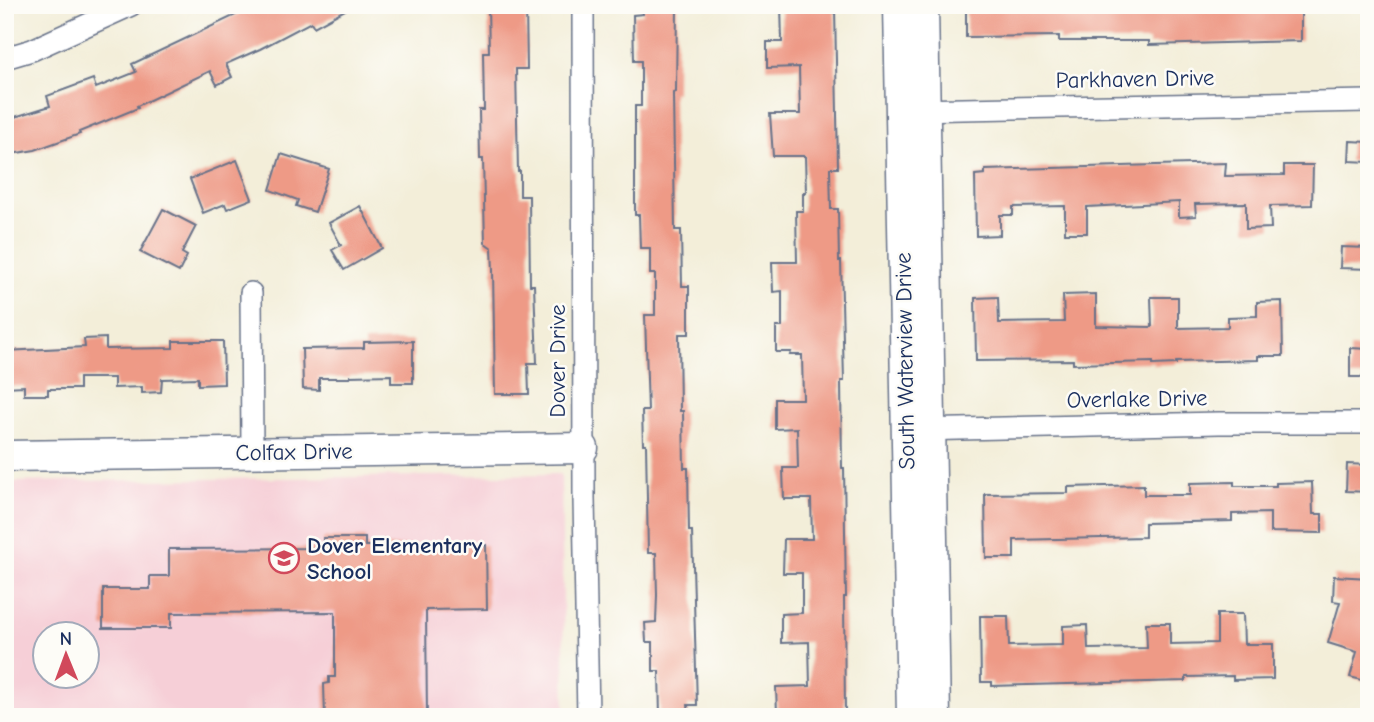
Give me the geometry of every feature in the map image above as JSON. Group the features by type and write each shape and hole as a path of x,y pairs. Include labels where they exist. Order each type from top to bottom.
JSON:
{"street":[{"path":"5,58 32,50 131,5"},
{"name":"Dover Drive","path":"583,5 583,448 588,717"},
{"name":"South Waterview Drive","path":"899,5 913,110"},
{"name":"South Waterview Drive","path":"912,717 918,430 913,110 923,5"},
{"name":"Parkhaven Drive","path":"913,110 1369,101"},
{"path":"251,293 252,453"},
{"name":"Overlake Drive","path":"918,430 1205,423 1369,423"},
{"name":"South Waterview Drive","path":"918,430 935,717"},
{"name":"Colfax Drive","path":"5,456 583,448"}],"shaded area":[{"name":"Dover Elementary School","path":"561,474 565,717 5,717 5,482"}],"building":[{"path":"251,5 354,5 314,27 311,22 226,64 232,77 217,85 210,71 137,106 138,108 79,132 80,134 35,150 5,155 5,120 50,106 47,96 93,79 96,88 136,72 132,64 240,13"},
{"path":"488,5 526,5 527,69 516,69 520,196 529,196 530,285 534,285 537,363 528,363 529,394 495,394 492,248 485,243 479,110 484,110 483,52 489,52"},
{"path":"642,5 677,5 676,92 673,93 675,230 681,230 682,286 689,286 689,334 679,334 680,411 683,411 684,468 688,468 689,531 692,531 697,705 688,705 689,717 660,717 659,671 653,671 653,642 646,642 645,623 656,622 657,595 656,553 648,553 646,444 643,444 642,411 648,411 645,315 655,315 655,274 650,274 650,248 640,248 639,215 635,215 635,106 641,106 641,61 634,61 633,15 643,14"},
{"path":"781,5 829,5 829,8 835,8 838,168 830,168 831,209 838,209 844,381 841,381 846,597 845,715 842,717 777,713 776,687 810,686 809,642 781,643 781,614 802,613 802,573 783,573 784,539 812,539 811,499 784,499 783,468 798,468 797,428 775,429 775,399 803,399 802,355 776,352 776,327 782,327 782,291 773,292 772,262 797,262 796,211 803,211 803,193 806,193 805,156 773,156 770,114 800,114 799,67 767,68 767,42 782,42"},
{"path":"966,5 1301,5 1301,41 1149,45 1149,41 1059,41 1059,36 966,37"},
{"path":"1350,141 1369,142 1369,162 1349,161"},
{"path":"281,154 329,169 315,212 296,206 298,200 270,190"},
{"path":"237,160 252,199 227,209 225,204 203,213 190,179"},
{"path":"1226,163 1225,176 1284,175 1284,165 1313,165 1312,205 1270,206 1271,228 1246,229 1246,203 1195,204 1196,216 1179,217 1179,202 1087,207 1087,233 1065,233 1065,206 1013,207 1013,215 1000,215 1000,235 976,236 975,175 985,174 985,170"},
{"path":"360,206 382,248 344,270 332,250 341,245 329,223"},
{"path":"163,209 196,226 182,253 187,256 179,272 140,252"},
{"path":"1341,247 1369,248 1369,269 1340,268"},
{"path":"1096,294 1096,326 1152,327 1151,297 1178,297 1178,328 1228,327 1228,317 1257,316 1257,302 1282,301 1283,356 1258,356 1258,360 1153,365 1153,362 1073,364 1073,360 976,361 975,298 998,297 999,323 1064,322 1063,295"},
{"path":"106,338 106,349 173,348 173,341 223,341 224,384 198,385 198,378 162,379 161,392 142,393 142,387 114,388 114,378 79,378 79,389 48,389 48,395 24,395 24,386 5,387 5,351 85,347 84,339"},
{"path":"413,341 413,383 391,383 391,375 350,376 319,378 319,390 303,389 302,349 364,348 364,342"},
{"path":"1350,348 1369,349 1369,377 1350,377"},
{"path":"1347,464 1369,465 1369,492 1346,491"},
{"path":"1234,482 1234,486 1276,486 1276,483 1312,482 1313,514 1322,514 1322,533 1270,532 1270,513 1232,514 1232,521 1145,523 1145,537 1014,540 1014,558 986,558 985,494 1068,493 1068,487 1144,485 1144,495 1190,495 1190,483"},
{"path":"323,538 365,538 365,546 486,545 487,609 426,610 427,717 325,717 324,684 329,683 329,677 335,677 335,612 171,613 171,628 103,628 103,589 150,589 150,576 169,576 169,549 323,548"},
{"path":"1334,576 1369,578 1369,682 1350,677 1357,652 1328,643 1340,602 1333,601"},
{"path":"1217,614 1243,614 1244,644 1273,644 1273,679 1186,677 1186,681 992,686 992,682 981,682 980,616 1008,616 1009,646 1063,645 1063,626 1087,625 1088,649 1147,648 1146,623 1170,623 1170,644 1217,643"}],"place":[{"name":"Dover Elementary School","path":"284,558"}]}
